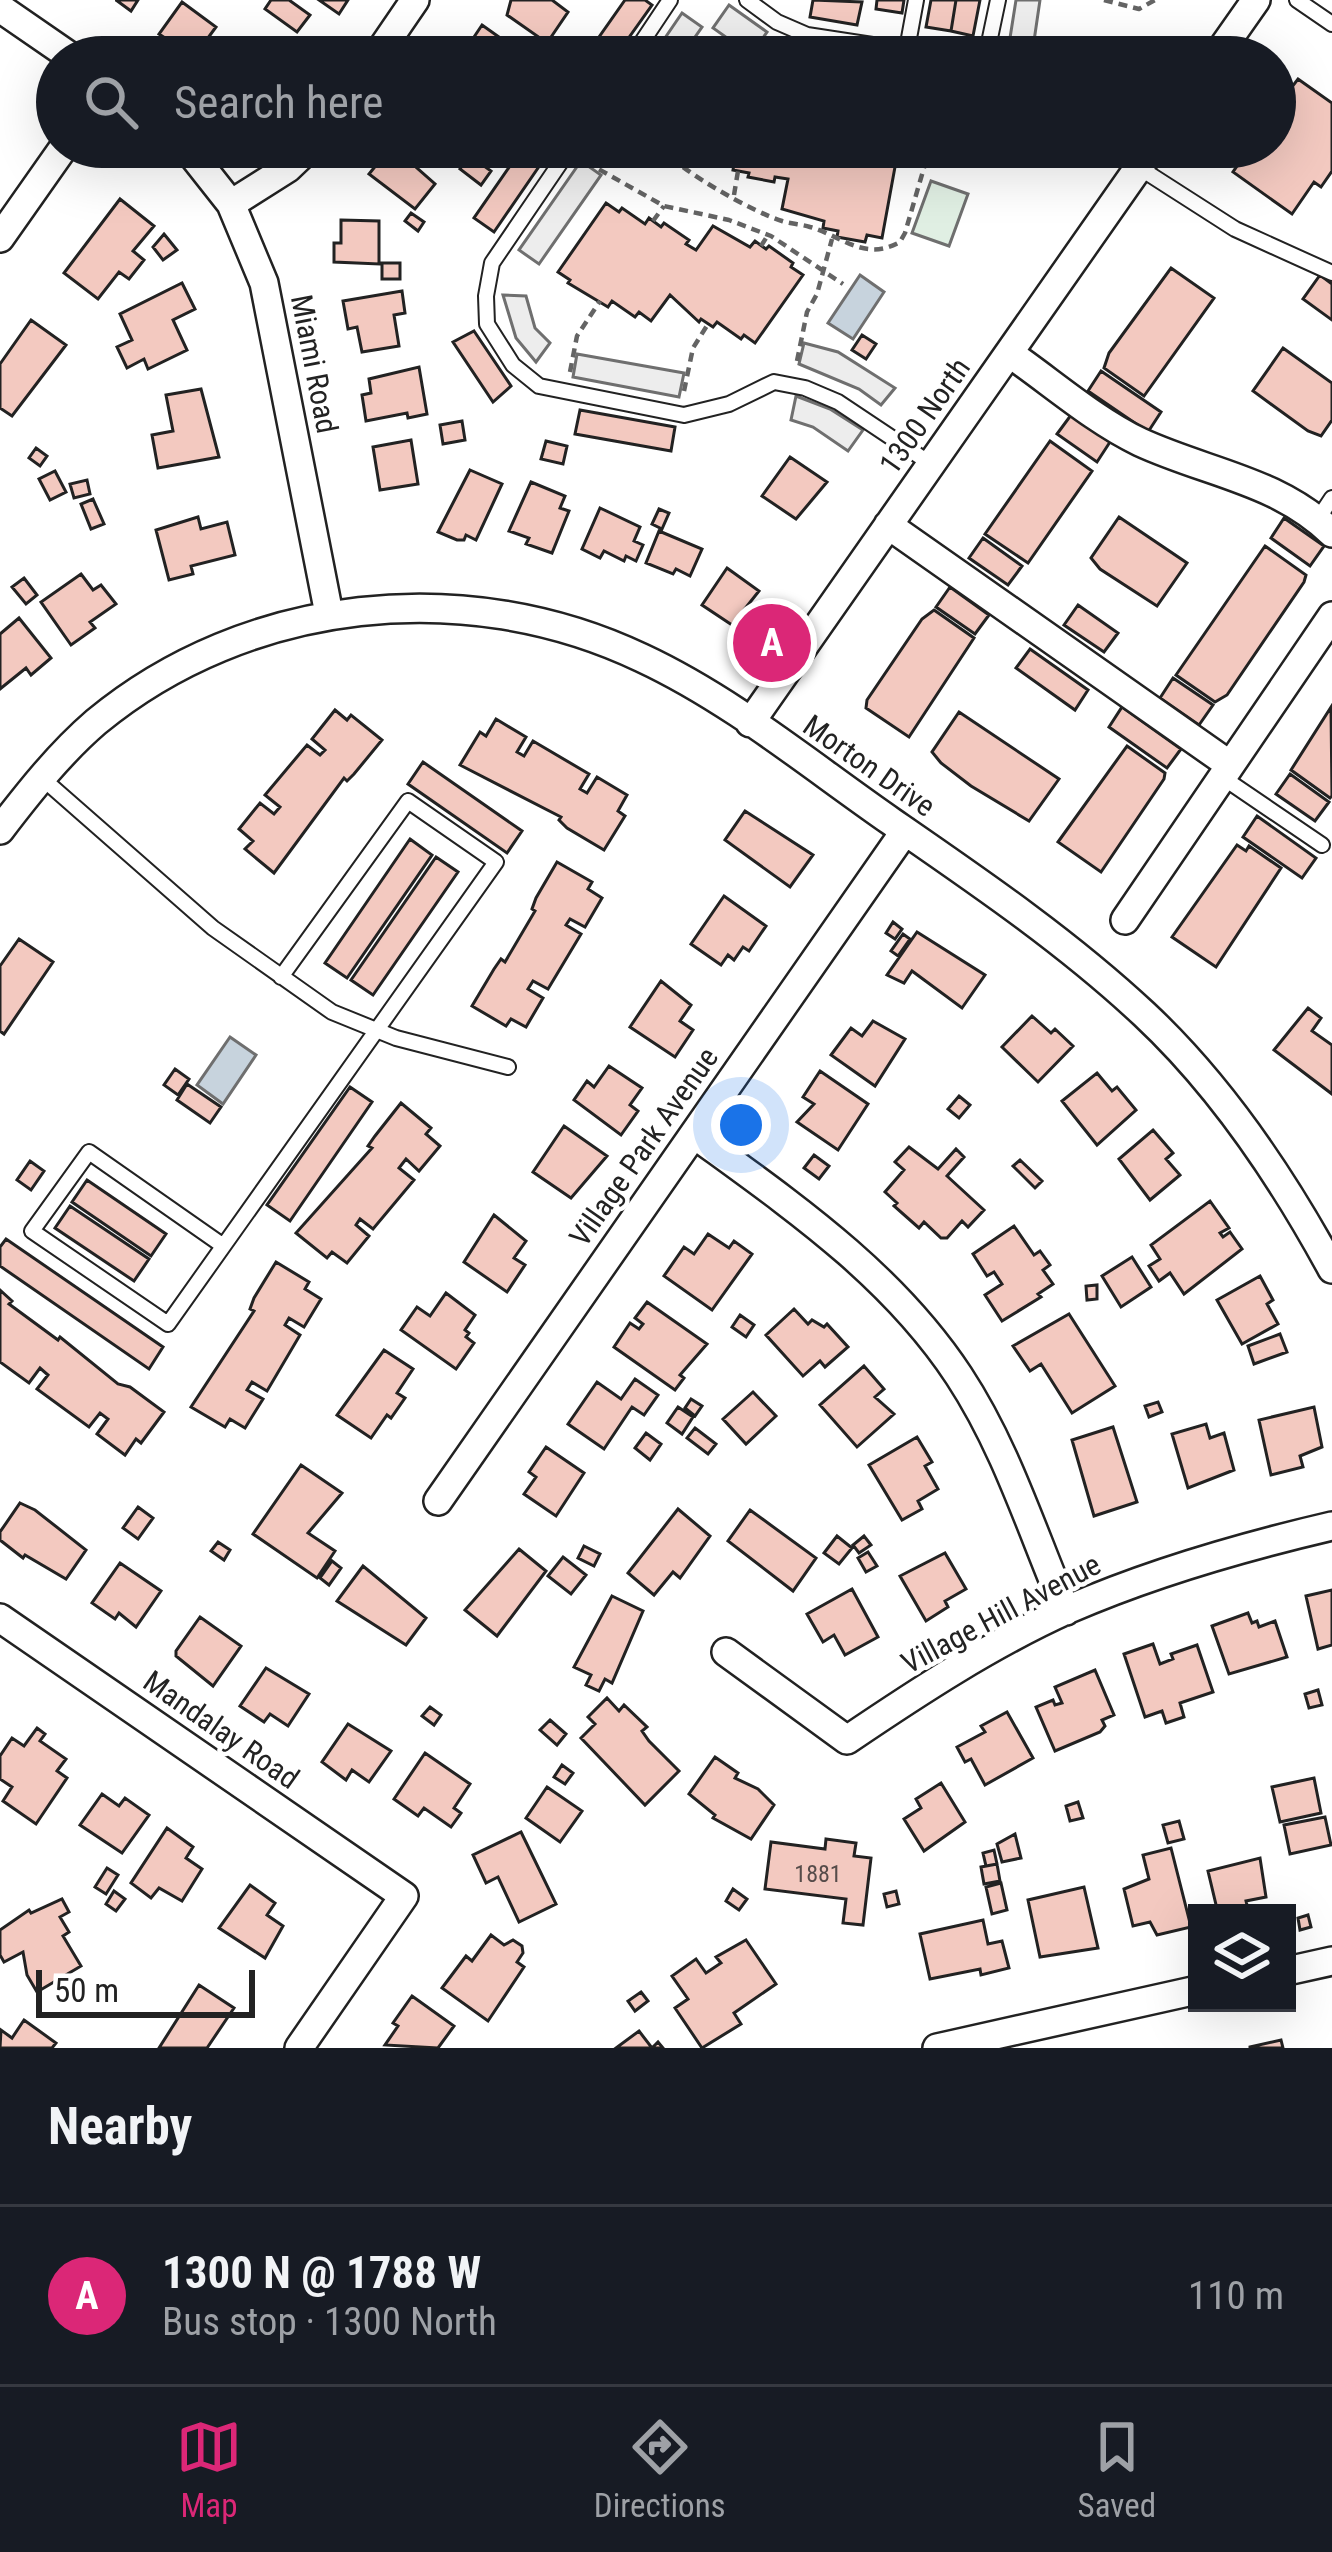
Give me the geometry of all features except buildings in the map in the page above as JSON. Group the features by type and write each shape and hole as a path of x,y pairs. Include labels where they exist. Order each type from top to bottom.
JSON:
{"street":[{"path":"390,36 415,0"},
{"path":"1231,36 1256,0"},
{"path":"0,8 41,36"},
{"path":"0,238 49,168"},
{"name":"Miami Road","path":"203,168 231,204 264,283 329,614"},
{"path":"231,204 288,168"},
{"name":"1300 North","path":"750,723 1138,168"},
{"path":"1009,353 1136,440 1268,488 1327,517"},
{"path":"888,526 1226,771"},
{"name":"Morton Drive","path":"0,830 94,724 164,675 243,638 329,614 430,608 533,620 587,635 642,658 750,723 1041,928 1147,1017 1247,1132 1332,1269"},
{"path":"1125,920 1332,616"},
{"name":"Village Park Avenue","path":"438,1501 905,831"},
{"path":"695,1135 834,1238 928,1334 958,1375 1010,1471 1066,1611"},
{"name":"Village Hill Avenue","path":"726,1652 847,1740 935,1682 1066,1611 1222,1553 1332,1526"},
{"name":"Mandalay Road","path":"0,1618 404,1896 299,2048"},
{"path":"1296,1968 1332,1960"},
{"path":"937,2048 1188,1992"}],"lane":[{"path":"646,36 670,0"},
{"path":"747,0 777,22 814,36"},
{"path":"909,36 916,0"},
{"path":"990,36 998,0"},
{"path":"1297,0 1332,24"},
{"path":"557,168 492,263 486,296 487,324 513,365 539,386 684,416 729,404 774,382 805,388 838,402 932,464"},
{"path":"1160,168 1235,229 1329,264"},
{"path":"1226,771 1322,845"},
{"path":"42,778 247,955 332,1012 374,1030 508,1067"},
{"path":"222,1245 89,1152 32,1231 168,1324 496,862 408,801 281,977"}],"path":[{"path":"1104,0 1139,9 1155,0"},
{"path":"598,168 664,206 728,220 768,235 843,284"},
{"path":"681,168 773,217 864,248 881,249 900,242 923,168"},
{"path":"734,195 738,171"},
{"path":"653,221 664,206"},
{"path":"761,246 768,235"},
{"path":"797,361 802,329 832,238"},
{"path":"570,374 577,336 600,302"},
{"path":"683,396 693,348 708,324"}],"green space":[{"path":"931,181 968,194 949,246 912,233"}],"shaded area":[{"path":"1016,0 1040,0 1035,36 1010,36"},
{"path":"729,5 767,32 764,36 724,36 713,28"},
{"path":"682,13 702,27 696,36 666,36"},
{"path":"576,168 591,168 601,175 539,264 519,250"},
{"path":"860,275 884,292 853,339 828,323"},
{"path":"503,295 526,296 535,328 550,343 536,362 516,338"},
{"path":"804,343 838,352 895,388 881,405 859,389 799,364"},
{"path":"577,354 684,373 679,397 573,377"},
{"path":"796,396 830,409 863,430 848,451 813,427 791,420"},
{"path":"230,1037 256,1055 223,1104 197,1085"}],"place":[{"name":"1300 N @ 1788 W","path":"772,643"}]}
